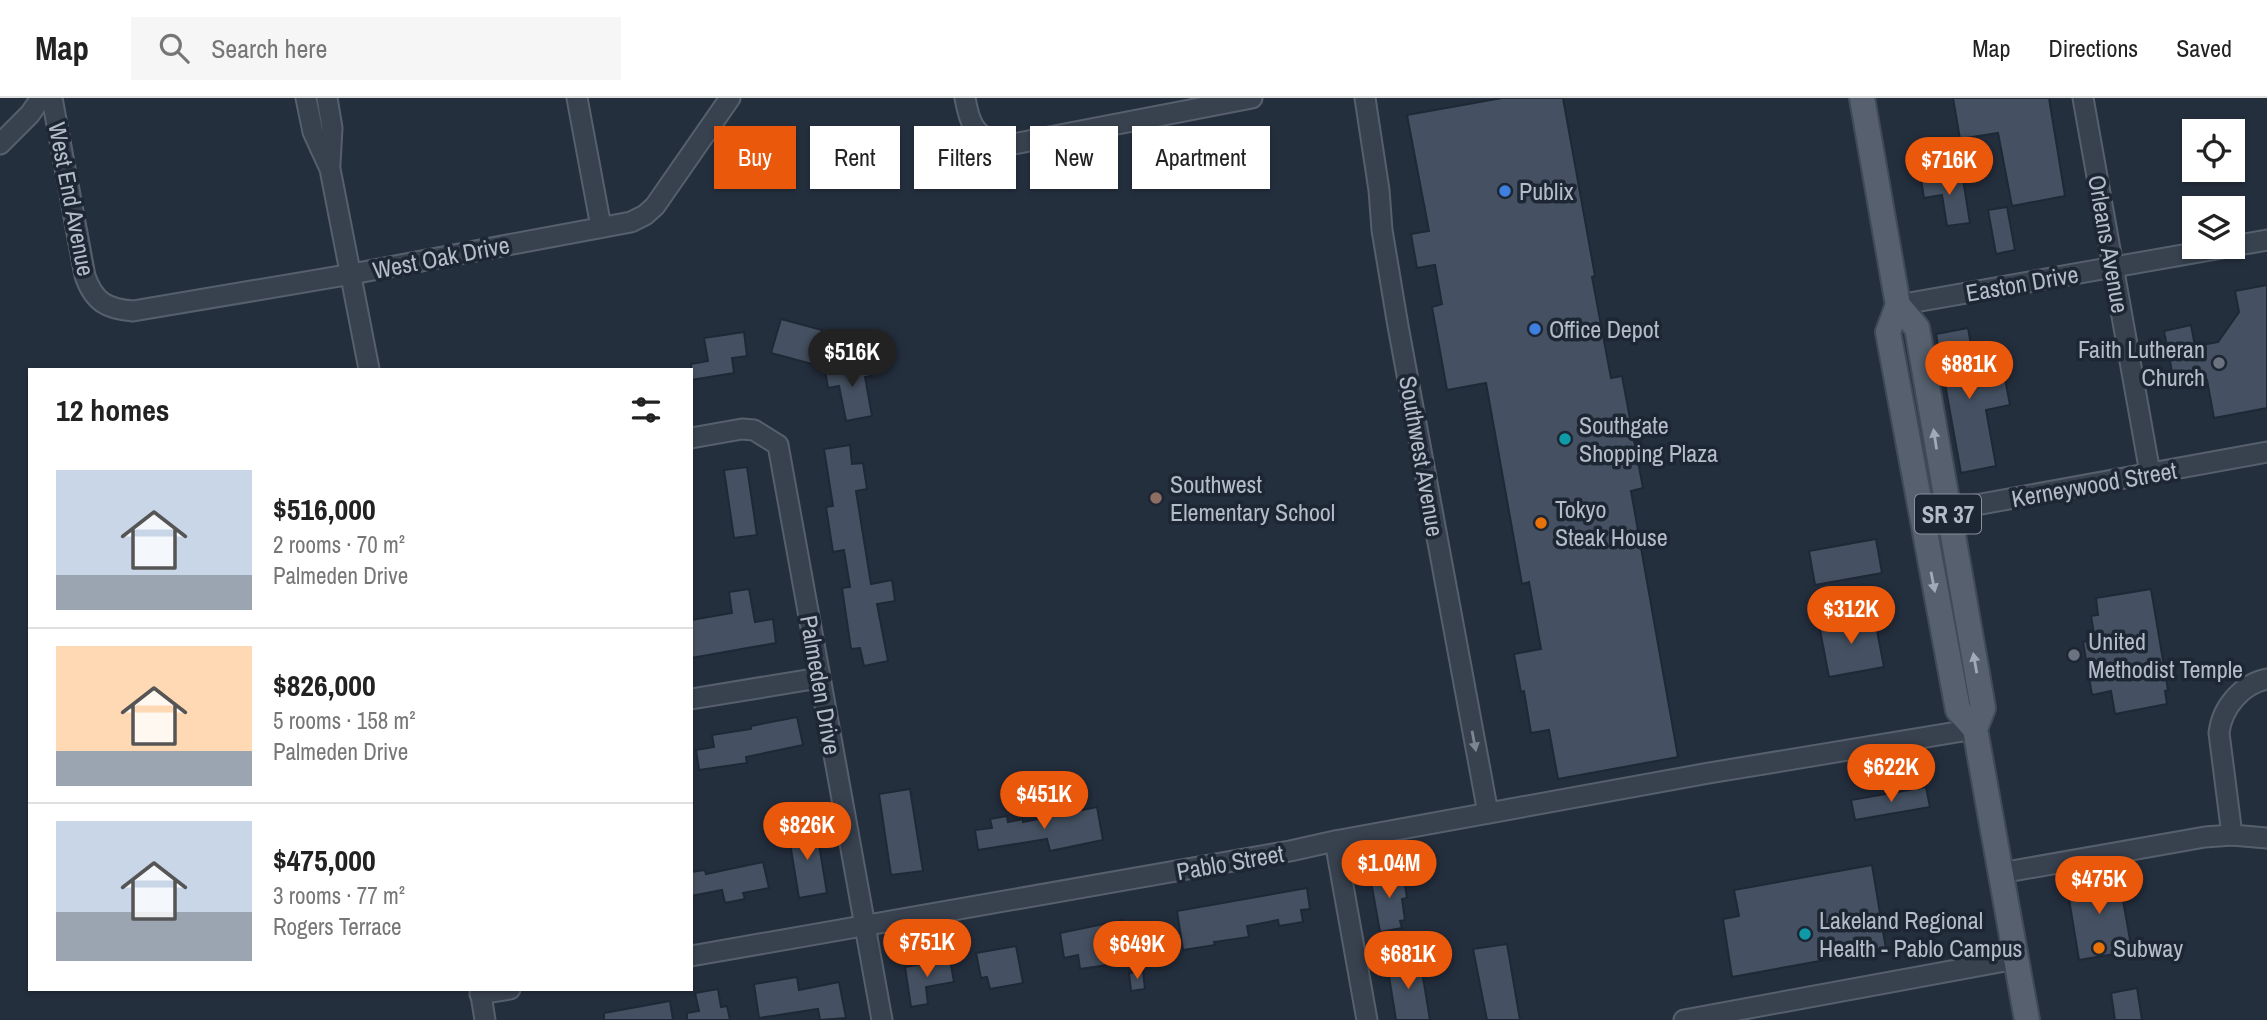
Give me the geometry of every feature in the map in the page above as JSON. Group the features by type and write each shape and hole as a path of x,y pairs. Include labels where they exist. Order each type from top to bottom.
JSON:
{"main road":[{"name":"SR 37","path":"1862,98 1898,305 1917,328 1983,708 1975,729 2027,1020"},
{"name":"SR 37","path":"1898,305 1888,332 1921,515 1958,710 1975,729"}],"street":[{"path":"0,144 30,114 41,98"},
{"name":"West End Avenue","path":"52,98 85,276 89,288 97,297"},
{"path":"306,98 313,132 330,169 369,368"},
{"path":"327,98 332,128 330,169"},
{"path":"577,98 601,227"},
{"name":"West Oak Drive","path":"97,297 116,310 133,311 352,274 631,222 655,206 730,98"},
{"path":"965,98 972,126"},
{"path":"1016,144 1252,98"},
{"name":"Southwest Avenue","path":"1365,98 1379,190 1382,230 1488,813"},
{"name":"Orleans Avenue","path":"2083,98 2150,473"},
{"name":"Easton Drive","path":"2245,244 2267,240"},
{"name":"Easton Drive","path":"1898,305 2182,255"},
{"name":"Palmeden Drive","path":"693,438 742,429 754,430 778,445 882,1020"},
{"name":"Kerneywood Street","path":"1921,515 2267,452"},
{"path":"693,699 819,678"},
{"path":"2232,835 2220,725 2235,698 2253,684 2267,679"},
{"name":"Pablo Street","path":"693,956 1290,851 1722,771 1975,729"},
{"path":"2001,873 2205,837 2232,835 2267,838"},
{"path":"1335,841 1367,1020"},
{"path":"1684,1020 2016,959"},
{"path":"480,991 485,1020"}],"building":[{"name":"Southgate Shopping Plaza","path":"1502,98 1563,98 1611,378 1622,376 1643,488 1631,491 1678,757 1558,779 1549,730 1531,733 1514,654 1541,649 1529,582 1522,584 1486,383 1447,390 1432,307 1442,304 1435,265 1417,268 1411,234 1429,231 1407,115"},
{"path":"1953,98 2049,98 2065,196 2012,206 1998,133 1960,139"},
{"path":"1962,173 1970,223 1947,226 1942,195 1924,198 1921,179"},
{"path":"2007,207 2015,250 1996,254 1988,210"},
{"name":"Faith Lutheran Church","path":"2267,285 2267,408 2214,418 2207,380 2175,387 2164,331 2191,325 2195,346 2218,342 2239,312 2235,291"},
{"path":"781,319 822,330 812,364 771,353"},
{"path":"1968,328 1978,384 2005,379 2010,405 1986,410 1996,466 1961,473 1936,334"},
{"path":"744,332 747,356 732,358 734,373 693,380 691,364 708,361 704,338"},
{"path":"868,361 871,376 865,377 872,416 846,421 839,386 828,388 825,370"},
{"path":"850,445 852,464 863,463 867,489 856,491 871,584 892,580 895,601 877,604 888,661 864,666 860,648 851,649 842,588 850,587 844,550 833,552 826,507 833,506 824,449"},
{"path":"747,467 757,535 734,538 724,470"},
{"path":"1876,539 1882,573 1815,585 1809,551"},
{"path":"749,589 755,622 773,619 776,643 693,658 693,620 732,613 729,592"},
{"path":"2151,589 2168,690 2165,691 2167,704 2115,714 2111,691 2092,695 2083,642 2095,640 2091,616 2098,615 2096,598"},
{"path":"1874,615 1884,667 1829,677 1819,625"},
{"path":"797,717 803,745 746,757 747,763 699,770 696,750 714,747 712,735 751,729 751,726"},
{"path":"1926,787 1930,807 1855,820 1851,800"},
{"path":"910,789 923,871 891,875 879,794"},
{"path":"1097,807 1103,840 1050,851 1047,839 978,850 975,830 992,828 990,819 1007,816 1008,822 1023,819 1023,822"},
{"path":"816,826 827,893 799,898 788,831"},
{"path":"763,862 769,888 743,893 745,899 725,903 722,890 693,896 693,872 705,870 706,874"},
{"name":"Lakeland Regional Health - Pablo Campus","path":"1872,865 1886,949 1732,977 1723,919 1739,916 1734,890"},
{"path":"1403,871 1407,898 1402,899 1405,920 1400,921 1402,928 1380,932 1370,876"},
{"path":"2118,872 2132,951 2079,960 2066,881"},
{"path":"1307,888 1310,909 1301,910 1303,922 1279,926 1278,920 1247,926 1249,937 1183,950 1177,911"},
{"path":"1123,920 1129,962 1080,969 1078,955 1064,958 1060,933"},
{"path":"1507,944 1520,1020 1487,1020 1473,949"},
{"path":"1016,946 1023,983 990,989 987,977 981,978 976,953"},
{"path":"950,959 954,982 926,987 928,1004 911,1007 905,967"},
{"path":"1420,959 1430,1020 1396,1020 1387,964"},
{"path":"1143,971 1145,989 1131,991 1129,973"},
{"path":"797,977 799,990 839,982 846,1018 820,1020 818,1009 759,1018 754,984"},
{"path":"2137,988 2142,1020 2115,1020 2111,993"},
{"path":"718,989 721,1007 727,1006 730,1020 687,1020 687,1013 699,1011 695,993"},
{"path":"670,1001 673,1020 604,1020 604,1013"}],"place":[{"name":"Publix","path":"1505,191"},
{"name":"Office Depot","path":"1535,329"},
{"name":"Faith Lutheran Church","path":"2219,363"},
{"name":"Southgate Shopping Plaza","path":"1565,439"},
{"name":"Southwest Elementary School","path":"1156,498"},
{"name":"Tokyo Steak House","path":"1541,523"},
{"name":"United Methodist Temple","path":"2074,655"},
{"name":"Lakeland Regional Health - Pablo Campus","path":"1805,934"},
{"name":"Subway","path":"2099,948"}]}
